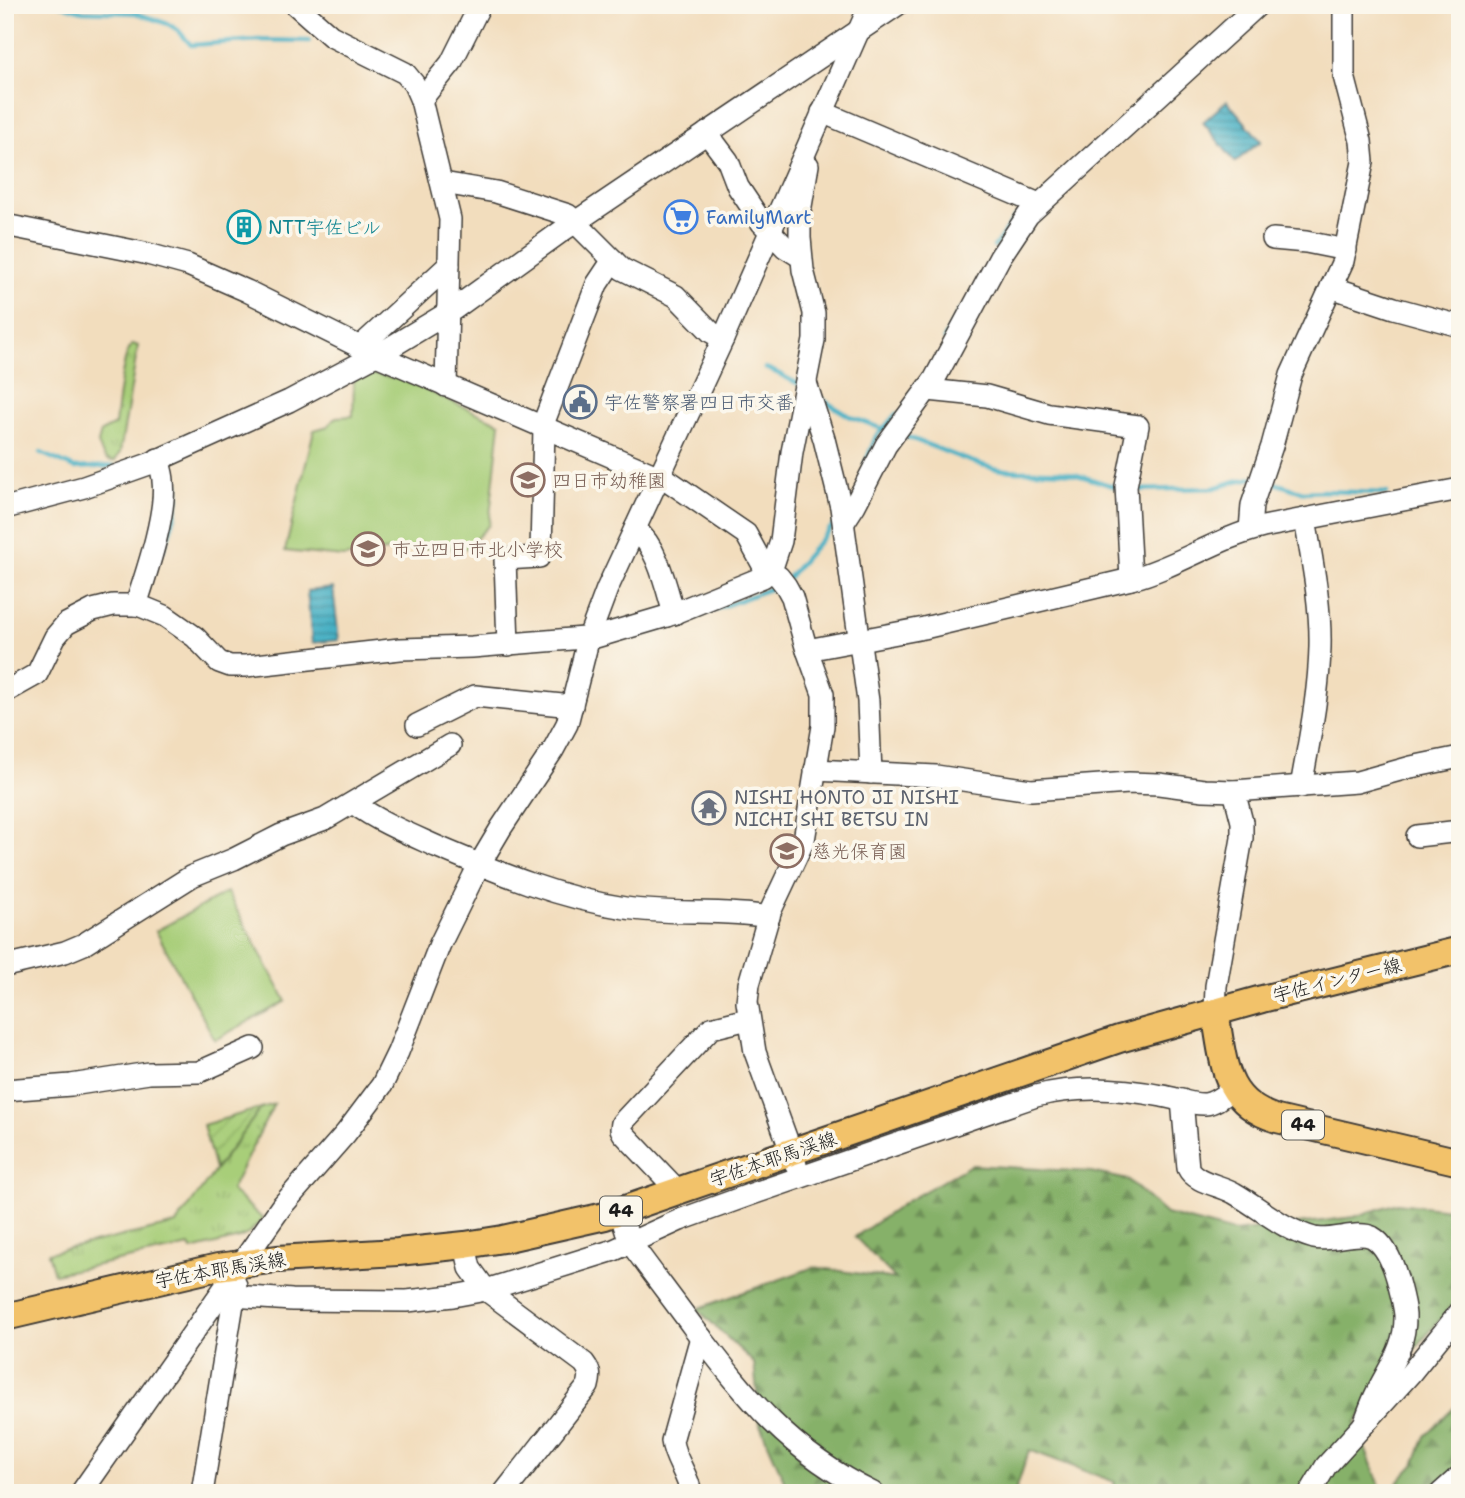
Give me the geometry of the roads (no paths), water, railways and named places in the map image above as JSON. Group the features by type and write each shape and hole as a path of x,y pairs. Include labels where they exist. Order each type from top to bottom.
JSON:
{"main road":[{"name":"宇佐インター線","path":"1215,1012 1460,950"},
{"name":"44","path":"1215,1012 1224,1060 1234,1088 1244,1102 1264,1115 1460,1163"},
{"name":"宇佐本耶馬渓線","path":"5,1317 243,1263 465,1245 527,1234 620,1212 679,1192 796,1165 1119,1039 1215,1012"}],"street":[{"path":"296,5 331,36 405,74 414,84 421,100 450,219 446,386"},
{"path":"421,100 451,63 480,5"},
{"path":"81,1493 281,1207 346,1133 382,1085 398,1052 440,944 479,865 500,828 558,741 572,706 587,644 607,589 723,339 870,5"},
{"path":"5,508 94,484 158,459 289,401 369,351 448,313 576,222 897,5"},
{"path":"844,522 886,445 928,390 1005,248 1039,204 1258,5"},
{"path":"1250,530 1248,523 1252,505 1292,375 1346,250 1364,155 1345,76 1344,5"},
{"path":"822,112 1039,204"},
{"path":"707,133 727,161 738,187 770,232 785,247 801,257"},
{"path":"5,692 37,674 60,630 74,618 113,605 136,605 165,616 195,637 214,658 230,666 400,649 587,644 674,614 760,579 770,570 779,553 792,452 814,340 815,322 801,257 800,212 813,133"},
{"path":"443,183 496,192 568,215 628,274 676,296 711,332 723,339"},
{"path":"5,225 176,261 247,291 446,386 659,476 743,531 751,540 764,567 790,590 807,650 819,680 824,710 804,840 768,917 749,984 747,1002 748,1019 760,1067 796,1165"},
{"path":"1273,239 1346,250"},
{"path":"508,645 505,559 539,557 543,427 597,284 612,260"},
{"path":"369,351 449,265"},
{"path":"1331,286 1394,308 1460,326"},
{"path":"806,383 830,459 844,522 870,718 871,773"},
{"path":"928,390 987,396 1049,414 1139,426 1126,486 1131,579"},
{"path":"136,605 152,553 163,497 163,480 158,459"},
{"path":"807,650 859,641 1154,573 1250,530 1460,489"},
{"path":"1301,787 1314,708 1320,648 1317,590 1305,519"},
{"path":"635,529 654,556 674,614"},
{"path":"417,725 475,696 572,706"},
{"path":"5,966 65,952 84,944 192,876 324,818 450,745"},
{"path":"815,770 936,776 1031,790 1129,783 1234,791 1357,782 1460,757"},
{"path":"1215,1012 1216,986 1242,838 1242,822 1234,791"},
{"path":"353,803 394,827 536,887 625,908 733,912 768,917"},
{"path":"1417,836 1460,831"},
{"path":"679,1192 623,1133 622,1123 711,1028 748,1019"},
{"path":"5,1090 71,1085 149,1073 199,1072 253,1048"},
{"name":"44","path":"233,1296 292,1300 407,1301 486,1290 585,1260 630,1242 796,1165 883,1150 1003,1106 1055,1091 1086,1088 1109,1090 1203,1104 1210,1103 1234,1088"},
{"path":"1182,1100 1188,1168 1194,1177 1229,1190 1306,1235 1326,1240 1368,1236 1378,1242 1388,1256 1394,1267 1404,1309 1402,1345 1376,1393 1364,1424"},
{"path":"620,1212 630,1242 755,1406 789,1439 822,1465 873,1493"},
{"path":"465,1245 470,1268 486,1290 590,1370 588,1386 504,1493"},
{"path":"202,1493 233,1296 243,1263"},
{"path":"1310,1493 1326,1466 1410,1374 1460,1312"},
{"path":"691,1493 688,1479 673,1450 672,1441 701,1337"},
{"path":"1441,1493 1460,1476"}],"water":[{"path":"1227,101 1261,141 1235,162 1203,122"},
{"path":"333,588 339,640 312,643 307,591"}],"waterway":[{"path":"60,5 83,11 136,13 168,24 178,30 191,45 258,40 309,41"},
{"path":"994,247 1015,217"},
{"path":"944,339 960,310"},
{"path":"765,368 799,384"},
{"path":"818,397 851,417 883,429 896,414"},
{"path":"865,464 876,436 883,429 889,431"},
{"path":"901,435 993,468 1064,472 1121,488"},
{"path":"41,453 75,468 113,466"},
{"path":"163,550 175,514 178,495 175,478 168,478"},
{"path":"1133,490 1214,488 1253,478"},
{"path":"1268,481 1303,492 1387,493"},
{"path":"787,579 836,522"},
{"path":"637,636 680,623 777,586"}],"place":[{"name":"FamilyMart","path":"681,217"},
{"name":"NTT宇佐ビル","path":"244,227"},
{"name":"宇佐警察署四日市交番","path":"580,402"},
{"name":"四日市幼稚園","path":"528,480"},
{"name":"市立四日市北小学校","path":"368,549"},
{"name":"NISHI HONTO JI NISHI NICHI SHI BETSU IN","path":"709,808"},
{"name":"慈光保育園","path":"787,851"}]}
